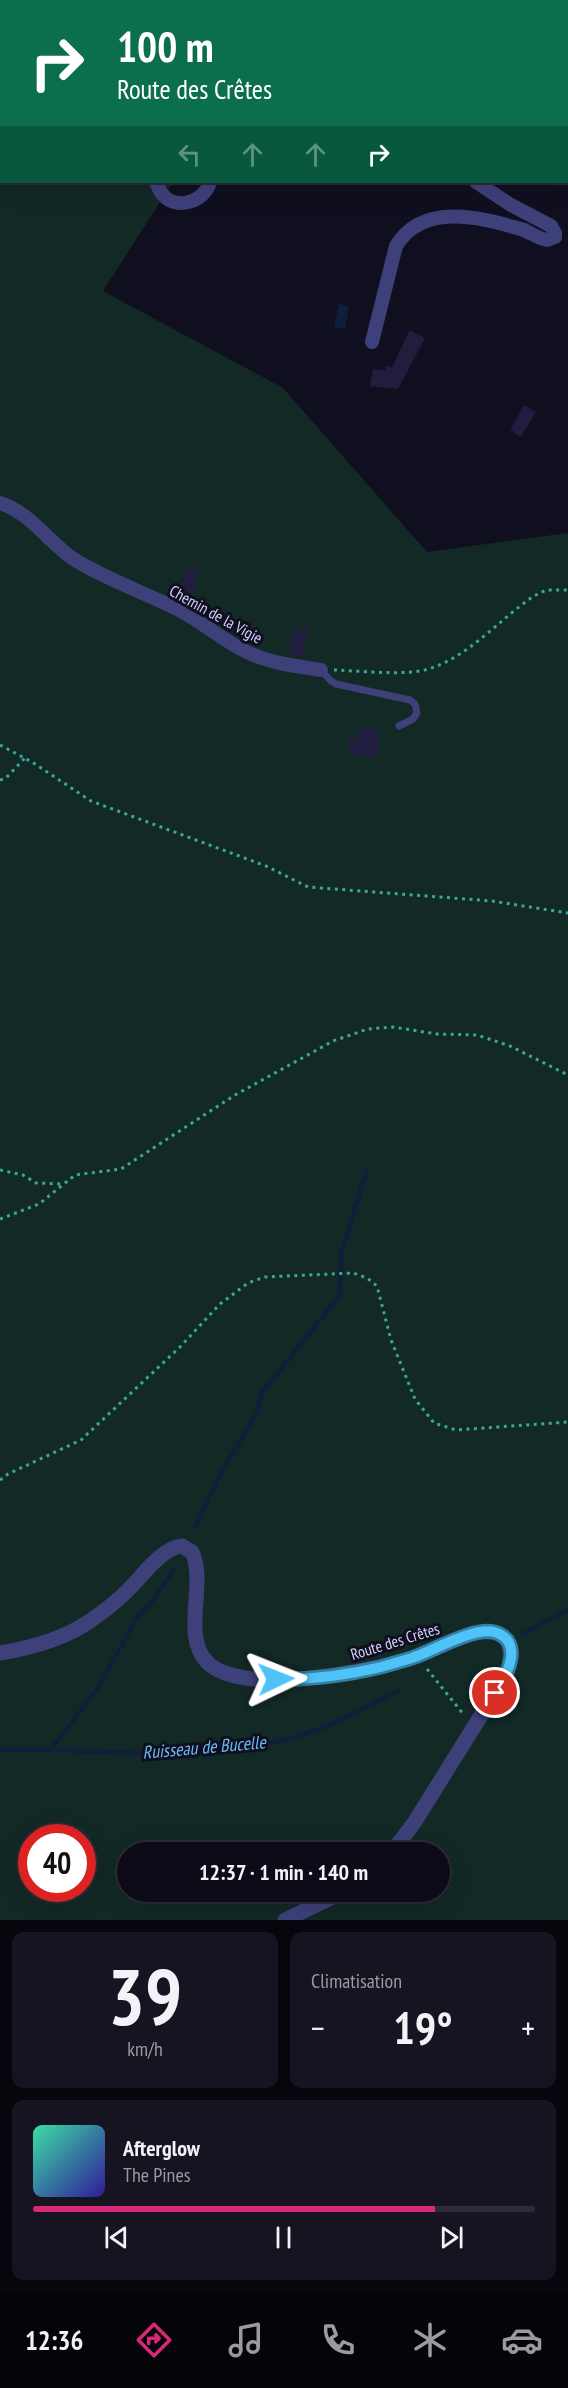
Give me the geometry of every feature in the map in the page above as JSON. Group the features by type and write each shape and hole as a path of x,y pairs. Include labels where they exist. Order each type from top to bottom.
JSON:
{"street":[{"path":"156,183 161,194 171,202 186,203 201,196 209,183"},
{"path":"372,342 396,246 402,237 418,224 442,217 467,217 520,229 547,240 555,237 551,226 478,183"},
{"name":"Chemin de la Vigie","path":"0,503 14,508 79,562 175,608 246,651 298,667 321,670"},
{"name":"Route des Crêtes","path":"0,1653 54,1639 78,1629 117,1600 160,1557 171,1549 182,1546 192,1552 196,1564 195,1619 201,1652 206,1660 222,1672 264,1679 315,1678 368,1670 420,1655 480,1632 495,1633 506,1640 512,1655 509,1668 414,1823 400,1842"},
{"path":"285,1920 322,1902"}],"lane":[{"path":"321,670 336,684 410,700 415,704 417,713 413,719 399,726"}],"path":[{"path":"321,670 413,672 428,668 468,647 534,596 546,590 568,591"},
{"path":"0,746 25,758 91,801 266,866 308,887 492,901 568,913"},
{"path":"0,780 6,778 25,758"},
{"path":"0,1219 39,1204 75,1175 121,1169 236,1095 333,1041 368,1029 393,1027 437,1034 477,1035 510,1046 568,1076"},
{"path":"0,1170 23,1175 36,1182 63,1185"},
{"path":"0,1480 8,1474 81,1440 180,1347 220,1304 248,1283 265,1277 353,1273 368,1278 377,1286 391,1340 415,1399 434,1423 456,1430 568,1422"},
{"path":"420,1655 440,1687 474,1725"}],"green space":[{"path":"0,183 172,183 103,291 283,388 427,552 568,533 568,1920 0,1920"}],"water":[{"path":"339,304 349,307 345,329 334,327"}],"building":[{"path":"410,330 425,338 398,389 370,386 373,369 385,370 386,366 392,367"},
{"path":"524,405 536,412 521,437 510,430"},
{"path":"184,569 197,571 194,593 181,590"},
{"path":"293,629 308,631 302,657 288,653"},
{"path":"358,728 380,730 377,757 348,754 350,739 357,740"}],"waterway":[{"path":"196,1525 218,1478 258,1411 261,1394 340,1295 341,1254 367,1170"},
{"path":"51,1749 101,1684 136,1618 148,1607 173,1571"},
{"name":"Ruisseau de Bucelle","path":"523,1634 568,1610"},
{"name":"Ruisseau de Bucelle","path":"0,1750 160,1754 238,1748 283,1740 313,1731 397,1691"}],"route":[{"path":"276,1679 315,1678 368,1670 413,1658 470,1635 488,1632 502,1636 509,1645 512,1655 505,1677 495,1693"}]}
